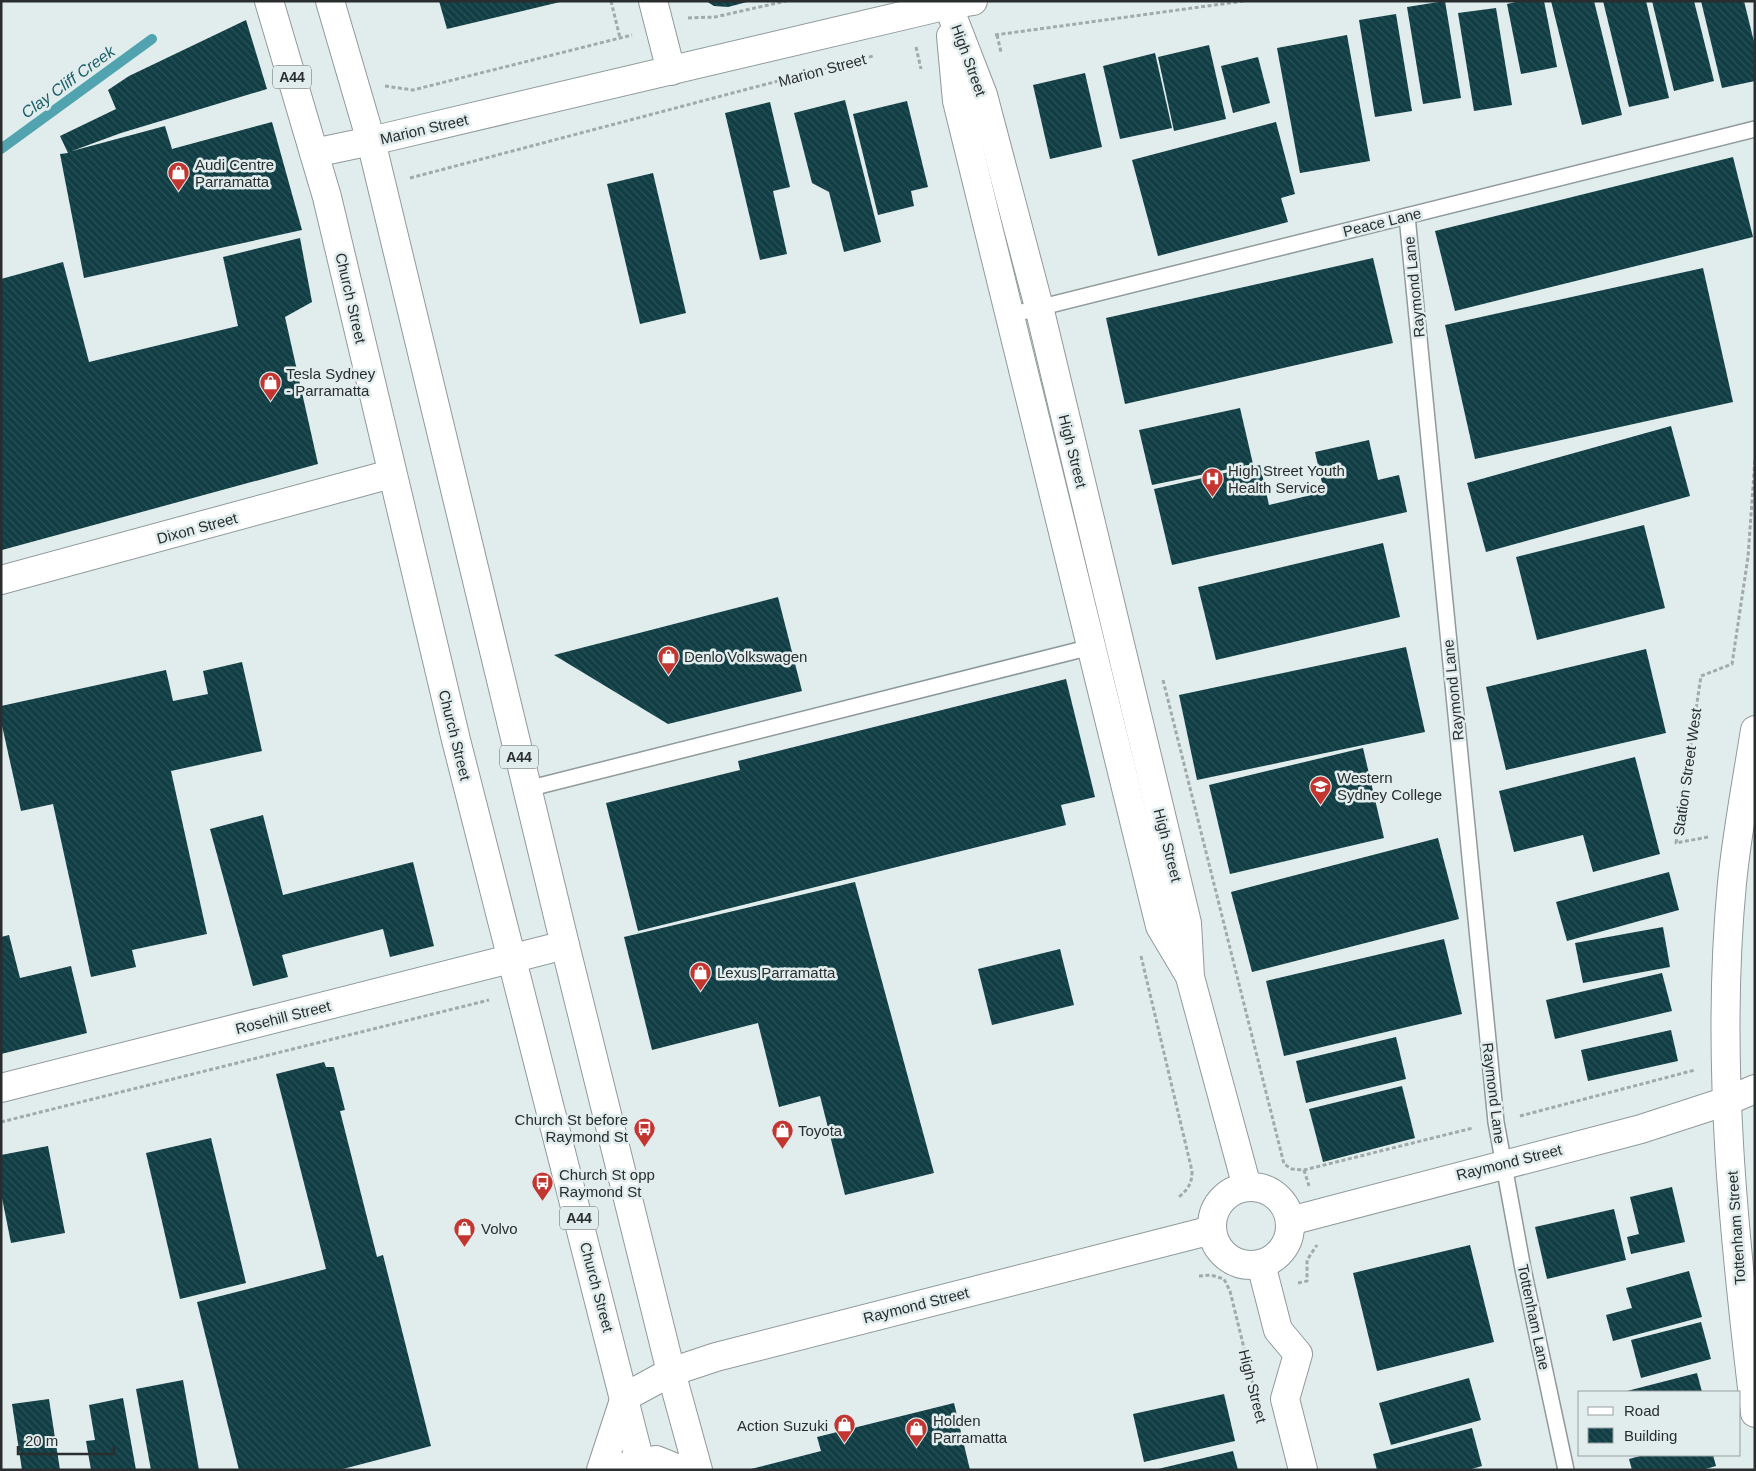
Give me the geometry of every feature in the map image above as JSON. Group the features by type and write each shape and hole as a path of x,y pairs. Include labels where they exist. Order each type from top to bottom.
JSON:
{"main road":[{"name":"Church Street","path":"269,1 327,197 391,474 456,740 642,1466"},
{"name":"A44","path":"330,1 371,141 565,945 671,1372 698,1470"},
{"name":"Marion Street","path":"314,153 671,71 957,2"},
{"name":"High Street","path":"957,2 957,101 1160,926 1190,977"},
{"path":"657,14 671,71"},
{"name":"High Street","path":"957,42 983,95 1039,307 1187,923 1190,977 1247,1188"},
{"name":"Dixon Street","path":"1,580 391,474"},
{"path":"1727,1101 1727,977 1731,900 1755,730"},
{"name":"Rosehill Street","path":"1,1088 565,945"},
{"name":"Raymond Street","path":"1290,1221 1505,1163 1641,1129 1727,1101 1755,1089"},
{"name":"Tottenham Street","path":"1727,1101 1744,1321 1755,1414"},
{"path":"1247,1188 1267,1191 1278,1198 1286,1208 1290,1221 1287,1243 1276,1256 1261,1264 1250,1265 1227,1257 1219,1248 1212,1230 1215,1213 1221,1202 1230,1194 1247,1188"},
{"name":"Raymond Street","path":"625,1397 671,1372 716,1357 1212,1230"},
{"name":"High Street","path":"1261,1264 1278,1330 1298,1354 1285,1399 1303,1470"},
{"path":"601,1470 625,1397"},
{"path":"608,1470 642,1466 656,1460 681,1470"}],"lane":[{"name":"Peace Lane","path":"1010,315 1755,129"},
{"name":"Raymond Lane","path":"1407,216 1496,1122 1505,1163"},
{"path":"1083,614 1111,607"},
{"path":"527,789 1091,647"},
{"path":"1100,681 1127,674"},
{"name":"Tottenham Lane","path":"1505,1163 1524,1268 1566,1470"}],"path":[{"path":"611,1 620,38"},
{"path":"385,86 413,90 620,38 657,14 689,18 715,18 786,1"},
{"path":"908,48 1244,1"},
{"name":"Marion Street","path":"407,179 882,54"},
{"name":"Station Street West","path":"1708,843 1709,836 1676,843 1701,676 1732,664 1748,557 1755,459"},
{"path":"1,1122 489,1000"},
{"path":"1280,1150 1284,1164 1292,1169 1304,1170"},
{"path":"1179,1197 1192,1181 1192,1171"},
{"path":"1268,1291 1307,1281 1307,1260 1320,1242"},
{"name":"High Street","path":"1199,1276 1211,1275 1224,1279 1232,1301 1255,1394"}],"building":[{"path":"439,1 560,1 560,2 447,29"},
{"path":"706,1 747,2 728,7 714,6"},
{"path":"1445,1 1461,98 1423,104 1407,7"},
{"path":"1520,1 1544,1 1557,67 1521,74 1507,4"},
{"path":"1551,1 1594,1 1622,115 1582,125"},
{"path":"1603,1 1646,1 1669,98 1629,107"},
{"path":"1652,1 1694,1 1714,81 1674,91"},
{"path":"1701,1 1744,1 1755,46 1755,81 1722,88"},
{"path":"1496,8 1512,105 1474,111 1458,13"},
{"path":"1396,14 1412,111 1375,117 1359,20"},
{"name":"Audi Centre Parramatta","path":"246,20 267,89 121,133 72,151 165,126 172,149 272,122 302,230 84,278 60,154 68,153 60,136 116,109 108,90 129,76"},
{"path":"1347,35 1370,161 1300,173 1277,48"},
{"path":"1209,45 1226,119 1174,131 1158,57"},
{"path":"1155,53 1172,128 1120,139 1103,66"},
{"path":"1258,57 1270,103 1233,113 1221,66"},
{"path":"1085,73 1102,147 1050,159 1033,85"},
{"path":"845,100 881,242 844,252 829,192 812,183 794,113"},
{"path":"907,101 928,187 911,191 914,206 878,215 853,114"},
{"path":"770,102 790,187 773,191 787,254 760,260 725,113"},
{"path":"1276,122 1295,194 1281,198 1288,222 1158,256 1132,160"},
{"path":"1733,157 1753,237 1455,311 1435,231"},
{"path":"653,173 686,313 640,324 607,184"},
{"path":"300,238 312,302 285,317 318,464 2,550 1,279 63,262 89,362 238,326 223,257"},
{"path":"1373,258 1393,343 1125,404 1106,318"},
{"path":"1703,268 1733,402 1475,459 1445,325"},
{"path":"1240,408 1253,464 1152,485 1139,430"},
{"path":"1671,426 1690,496 1486,552 1467,483"},
{"name":"High Street Youth Health Service","path":"1369,440 1378,480 1399,475 1407,512 1172,565 1154,489 1260,465 1269,505 1324,492 1315,452"},
{"path":"1644,525 1665,608 1537,640 1516,557"},
{"path":"1383,543 1400,617 1216,660 1198,587"},
{"name":"Denlo Volkswagen","path":"778,597 802,691 668,724 554,655"},
{"path":"1406,647 1425,732 1197,780 1179,695"},
{"path":"1646,649 1666,733 1506,770 1486,687"},
{"path":"242,662 262,751 171,771 207,934 132,950 136,967 91,977 53,804 21,811 1,721 1,706 166,670 173,701 208,694 203,671"},
{"path":"1066,679 1095,797 1061,805 1066,825 638,931 606,803 740,770 738,761"},
{"path":"1363,748 1384,838 1230,874 1209,785"},
{"path":"1635,757 1660,854 1593,872 1583,835 1514,852 1499,791"},
{"path":"263,815 283,895 413,862 434,946 390,957 383,929 282,955 288,977 253,986 210,829"},
{"path":"1438,838 1459,919 1252,972 1231,892"},
{"path":"1669,872 1679,910 1567,941 1556,902"},
{"path":"855,882 934,1173 845,1195 820,1096 779,1107 758,1023 652,1050 624,937"},
{"path":"1663,927 1670,967 1583,983 1575,943"},
{"path":"9,935 20,978 71,966 87,1033 1,1054 1,937"},
{"path":"1444,939 1462,1014 1284,1056 1266,981"},
{"path":"1060,949 1074,1005 992,1025 978,969"},
{"path":"1662,973 1672,1011 1555,1039 1546,1000"},
{"path":"1671,1030 1678,1061 1588,1081 1581,1050"},
{"path":"1396,1037 1406,1079 1306,1103 1296,1061"},
{"path":"324,1062 326,1067 334,1067 345,1110 340,1111 377,1257 383,1255 431,1446 339,1470 239,1470 197,1302 326,1269 276,1074"},
{"path":"1402,1086 1415,1138 1323,1162 1309,1109"},
{"path":"211,1138 246,1283 180,1299 146,1153"},
{"path":"48,1146 65,1233 11,1243 1,1193 1,1155"},
{"path":"1672,1187 1685,1242 1631,1254 1627,1237 1639,1234 1630,1197"},
{"path":"1614,1209 1626,1260 1547,1279 1535,1227"},
{"path":"1470,1245 1494,1342 1377,1371 1353,1273"},
{"path":"1689,1271 1702,1317 1613,1341 1606,1315 1632,1308 1626,1288"},
{"path":"1701,1322 1711,1359 1641,1378 1631,1340"},
{"path":"1697,1373 1702,1391 1627,1391"},
{"path":"1469,1378 1481,1420 1391,1445 1379,1403"},
{"path":"183,1380 199,1470 151,1470 136,1389"},
{"path":"1224,1394 1235,1441 1144,1462 1133,1414"},
{"path":"123,1398 136,1470 91,1470 86,1441 95,1440 89,1405"},
{"path":"49,1399 60,1470 22,1470 12,1404"},
{"name":"Holden Parramatta","path":"954,1403 970,1470 747,1470 821,1451 817,1437"},
{"path":"1472,1428 1482,1466 1468,1470 1377,1470 1373,1454"},
{"path":"1233,1451 1238,1470 1158,1470 1158,1469"},
{"path":"1640,1456 1713,1456 1716,1466 1702,1470 1632,1470 1629,1459"}],"waterway":[{"name":"Clay Cliff Creek","path":"1,149 152,39"}],"place":[{"name":"Audi Centre Parramatta","path":"179,192"},
{"name":"Tesla Sydney - Parramatta","path":"270,401"},
{"name":"High Street Youth Health Service","path":"1212,498"},
{"name":"Denlo Volkswagen","path":"668,675"},
{"name":"Western Sydney College","path":"1321,805"},
{"name":"Lexus Parramatta","path":"701,991"},
{"name":"Church St before Raymond St","path":"644,1147"},
{"name":"Toyota","path":"782,1149"},
{"name":"Church St opp Raymond St","path":"543,1202"},
{"name":"Volvo","path":"465,1247"},
{"name":"Action Suzuki","path":"844,1444"},
{"name":"Holden Parramatta","path":"917,1448"}]}
